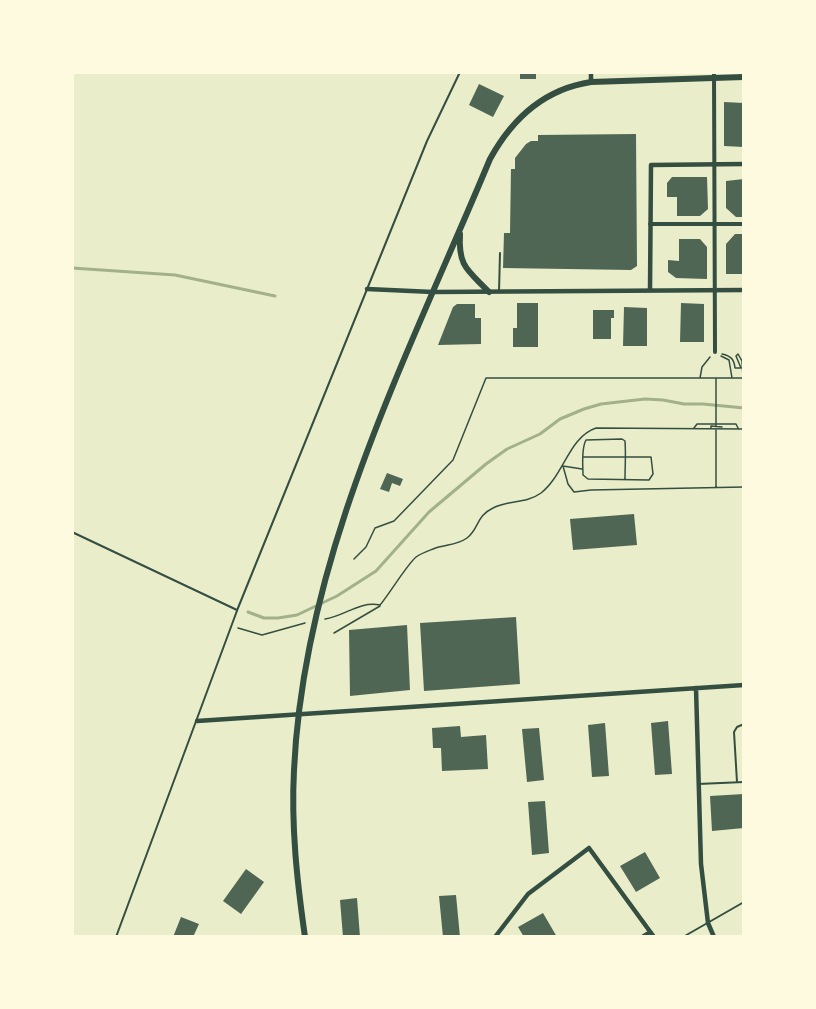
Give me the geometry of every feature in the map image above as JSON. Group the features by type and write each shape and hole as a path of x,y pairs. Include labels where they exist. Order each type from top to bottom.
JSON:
{"street":[{"path":"591,72 591,82"},
{"path":"714,75 716,352"},
{"path":"305,937 296,868 293,820 294,770 298,715 327,572 347,506 489,159 511,126 526,111 541,100 569,88 591,82 714,75 744,78"},
{"path":"650,291 651,165 744,164"},
{"path":"650,224 744,224"},
{"path":"460,230 461,260 468,271 489,292"},
{"path":"367,289 433,292 744,290"},
{"path":"197,721 744,685"},
{"path":"696,688 701,864 708,923 714,937"},
{"path":"495,937 528,894 589,848 654,937"},
{"path":"642,937 650,932"}],"lane":[{"path":"116,937 237,609 427,141 460,72"},
{"path":"499,292 500,253"},
{"path":"72,532 237,609"},
{"path":"737,782 734,732 737,727 744,724"},
{"path":"698,784 744,782"},
{"path":"683,937 744,902"}],"path":[{"path":"700,378 702,367 716,352"},
{"path":"716,352 729,360 732,378"},
{"path":"354,559 366,547 375,528 394,521 453,460 486,378 744,378 742,362 738,354 736,356 741,368 735,368 734,360 728,355 716,352"},
{"path":"716,487 717,379"},
{"path":"693,429 697,424 716,426 736,424 738,429"},
{"path":"334,633 380,605 416,557 435,548 454,545 464,540 476,527 480,517 493,508 532,498 552,482 578,439 589,430 596,428 711,429 716,426"},
{"path":"716,426 722,429 744,429"},
{"path":"583,457 625,457 651,457 653,474 649,480 588,479 583,476 583,457 584,443 588,439 622,439 626,444 625,457 625,479"},
{"path":"563,466 568,483 574,492 744,487"},
{"path":"563,466 583,470"},
{"path":"316,621 337,617 361,605 380,605"},
{"path":"231,626 261,635 306,623"}],"building":[{"path":"520,72 536,72 536,79 520,79"},
{"path":"479,84 504,96 493,117 469,105"},
{"path":"724,102 744,103 744,147 724,146"},
{"path":"636,134 637,266 631,270 503,268 504,233 510,233 511,169 515,169 515,158 526,144 538,141 538,135"},
{"path":"672,177 707,177 708,209 700,216 677,216 677,197 667,197 667,183"},
{"path":"744,179 744,217 736,217 726,208 726,181"},
{"path":"735,234 744,234 744,274 726,274 726,244"},
{"path":"679,239 700,239 707,247 707,279 676,278 668,272 668,260 679,261"},
{"path":"517,303 538,303 538,347 513,347 513,328 517,328"},
{"path":"681,303 704,304 704,342 680,342"},
{"path":"457,304 475,304 475,318 481,318 481,344 438,345 453,307"},
{"path":"624,307 647,308 647,346 623,346"},
{"path":"593,310 614,310 614,318 611,318 611,339 593,339"},
{"path":"387,473 403,479 400,486 392,483 389,492 380,489"},
{"path":"634,514 637,545 573,550 570,519"},
{"path":"516,617 520,684 424,691 420,623"},
{"path":"407,625 410,690 350,696 349,630"},
{"path":"668,721 672,774 655,775 651,723"},
{"path":"605,723 609,776 592,777 588,725"},
{"path":"460,726 461,737 486,735 488,769 442,771 441,748 433,748 432,728"},
{"path":"539,728 544,780 527,782 522,729"},
{"path":"744,794 744,828 712,831 710,796"},
{"path":"545,801 549,853 532,855 528,802"},
{"path":"645,852 660,878 636,892 620,866"},
{"path":"246,869 264,882 241,914 223,901"},
{"path":"456,895 460,937 443,937 439,896"},
{"path":"357,898 360,937 343,937 340,900"},
{"path":"543,913 557,937 524,937 518,927"},
{"path":"181,917 199,924 193,937 173,937"}],"waterway":[{"path":"72,268 175,275 275,296"},
{"path":"248,612 264,618 297,615 337,596 376,571 429,512 486,464 507,449 540,434 560,419 584,409 601,404 645,399 744,408"}]}
